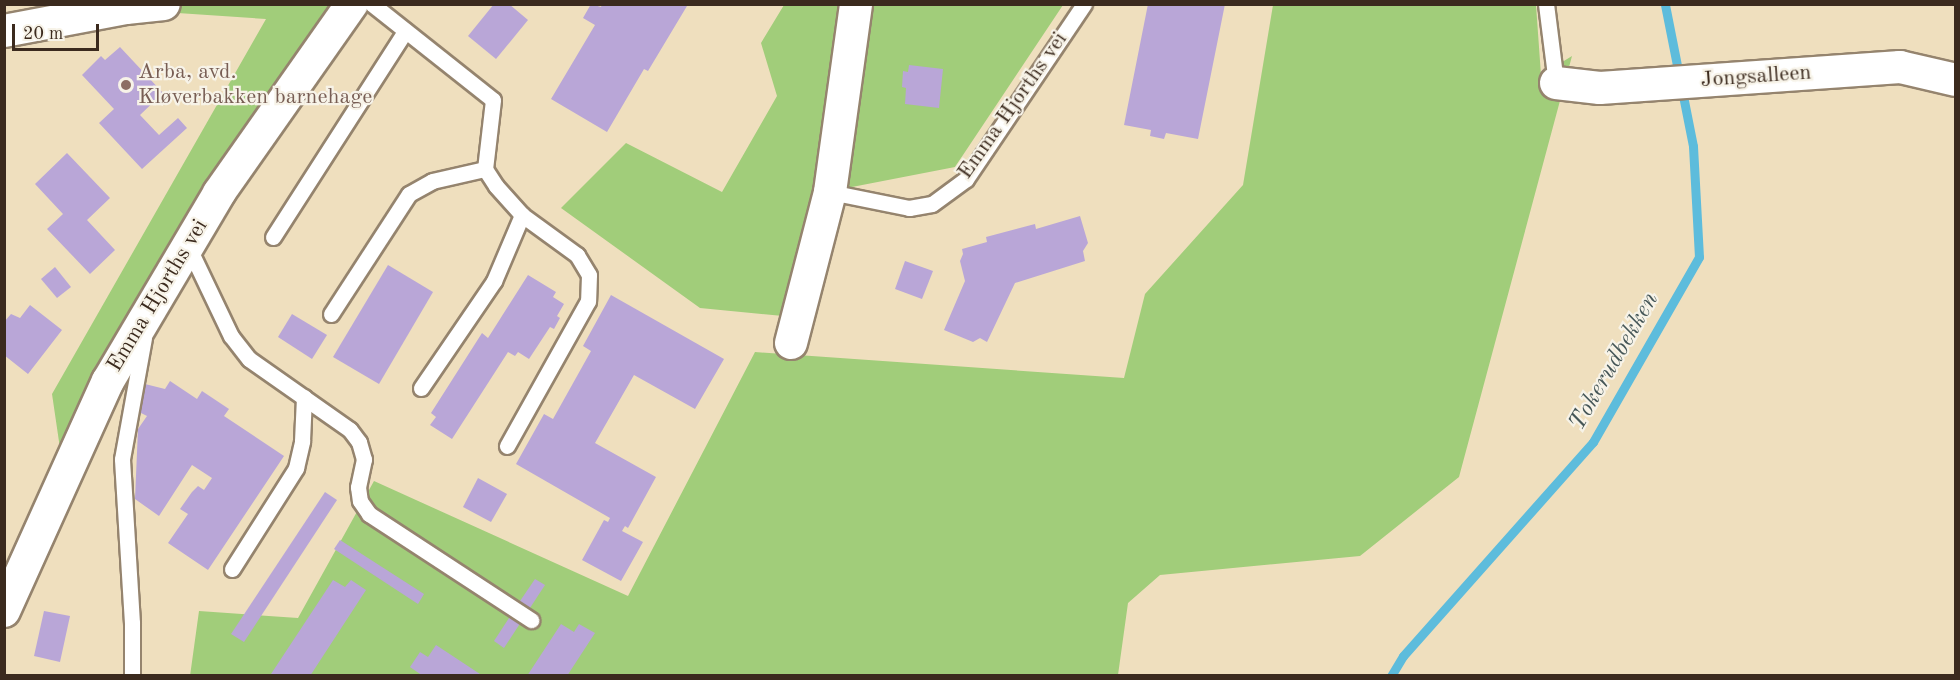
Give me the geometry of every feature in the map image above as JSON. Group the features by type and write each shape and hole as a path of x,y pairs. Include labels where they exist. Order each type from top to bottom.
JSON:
{"street":[{"path":"4,31 115,10 164,4"},
{"name":"Emma Hjorths vei","path":"4,611 108,381 219,193 352,4"},
{"path":"791,343 830,192 856,4"},
{"name":"Jongsalleen","path":"1556,82 1600,88 1900,67 1956,80"}],"lane":[{"path":"372,4 493,100 485,170 522,215 577,255 589,275 588,301 507,446"},
{"name":"Emma Hjorths vei","path":"830,192 909,208 932,204 966,179 1084,4"},
{"path":"1546,4 1556,82"},
{"path":"273,237 405,31"},
{"path":"331,314 409,194 432,181 485,170"},
{"path":"421,388 494,281 522,215"},
{"path":"188,246 231,336 249,359 350,430 359,442 364,459 358,487 360,501 369,514 531,620"},
{"path":"132,675 132,623 122,459 149,311"},
{"path":"232,569 296,468 302,441 303,397"}],"green space":[{"path":"58,5 382,5 323,23 62,462 52,394 266,19"},
{"path":"784,5 1063,5 955,167 821,193 783,316 700,308 561,208 626,143 722,192 777,96 761,43"},
{"path":"1273,5 1536,5 1541,75 1572,56 1459,477 1360,556 1160,575 1128,603 1118,675 190,676 199,611 298,618 374,481 628,596 755,352 1124,378 1145,294 1243,185"}],"building":[{"path":"494,4 509,4 528,20 496,59 468,36"},
{"path":"591,4 601,7 602,4 687,6 648,71 644,69 607,132 551,99 595,25 583,18"},
{"path":"1148,4 1225,4 1198,139 1166,133 1164,139 1150,136 1151,130 1124,125"},
{"path":"120,47 163,93 140,115 159,135 178,118 187,128 142,169 99,123 114,109 82,75 101,56 105,60"},
{"path":"909,65 943,69 939,108 905,104 906,88 902,87 903,71 908,72"},
{"path":"67,153 110,198 87,220 115,250 90,274 47,229 63,214 35,184"},
{"path":"1080,216 1088,243 1083,251 1085,261 1015,283 987,342 980,338 973,342 944,330 965,281 960,261 963,254 962,249 987,242 986,237 1035,224 1036,229"},
{"path":"905,261 933,271 922,299 895,289"},
{"path":"388,265 433,292 379,384 333,357"},
{"path":"55,267 71,287 57,298 41,279"},
{"path":"528,275 556,292 553,297 564,304 557,316 560,318 554,329 550,327 529,359 518,352 515,356 508,352 452,439 430,425 436,417 431,413 482,333 488,338"},
{"path":"611,295 724,359 695,409 634,375 595,443 656,477 628,528 625,526 622,531 643,542 621,581 582,560 604,520 608,522 610,518 516,464 544,414 553,419 591,351 583,346"},
{"path":"30,305 62,330 28,374 4,355 4,322 11,314 20,318"},
{"path":"292,314 327,335 312,359 278,337"},
{"path":"170,381 197,399 202,391 229,409 224,416 284,456 208,570 168,543 188,514 180,509 198,486 204,490 212,478 192,465 159,516 135,499 138,429 147,416 139,412 145,384 165,389"},
{"path":"478,478 507,494 491,522 463,507"},
{"path":"325,492 337,500 244,642 231,634"},
{"path":"340,540 424,594 418,604 334,549"},
{"path":"535,579 545,585 528,611 518,604"},
{"path":"333,580 345,587 351,580 366,590 310,676 274,676 271,674"},
{"path":"44,611 70,616 60,662 34,656"},
{"path":"511,615 521,622 504,648 494,641"},
{"path":"561,624 574,632 579,624 595,633 567,676 527,676"},
{"path":"436,645 483,676 423,676 410,667 420,652 428,657"}],"waterway":[{"name":"Tokerudbekken","path":"1391,676 1403,656 1593,442 1699,257 1693,146 1665,4"}],"place":[{"name":"Arba, avd. Kløverbakken barnehage","path":"126,85"}]}
